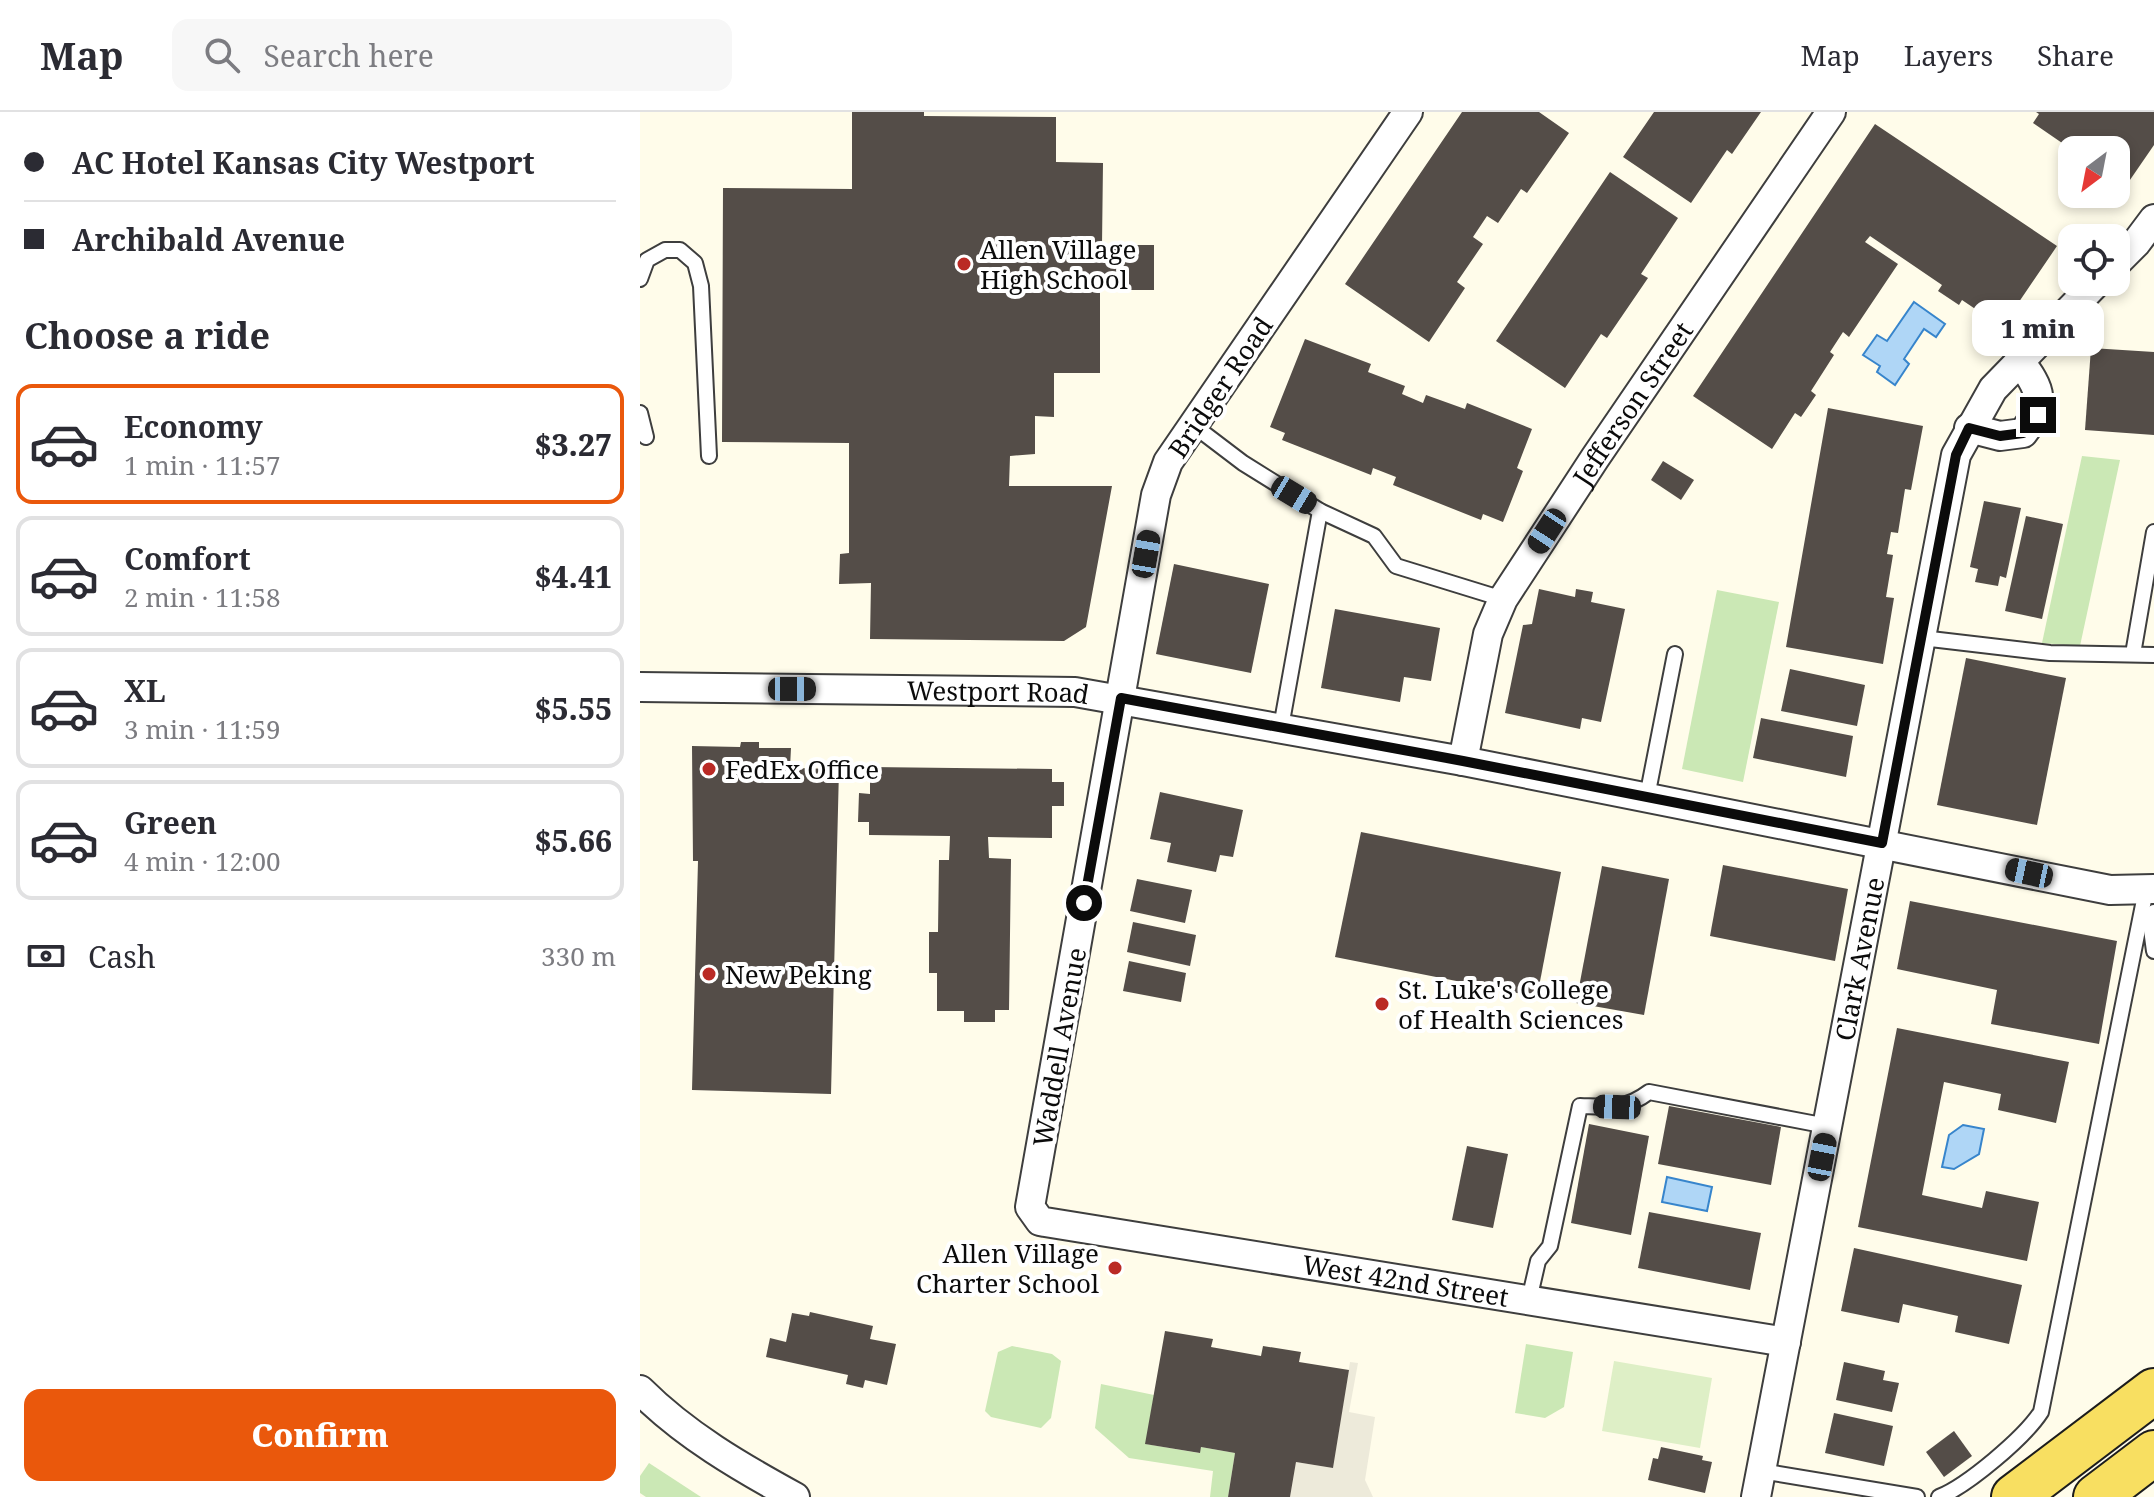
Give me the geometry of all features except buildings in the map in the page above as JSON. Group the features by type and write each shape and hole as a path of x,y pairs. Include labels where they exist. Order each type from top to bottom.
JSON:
{"main road":[{"path":"2014,1497 2154,1391"},
{"path":"2096,1497 2154,1453"}],"street":[{"name":"Bridger Road","path":"1121,698 1156,495 1168,462 1408,112"},
{"name":"Jefferson Street","path":"1463,761 1488,634 1503,599 1595,458 1831,112"},
{"path":"2130,249 2154,219"},
{"name":"Clark Avenue","path":"1758,1484 1956,455 1993,389 2083,296"},
{"path":"1969,428 2000,436 2023,433 2038,415 2038,395 2031,376 2019,361"},
{"name":"Westport Road","path":"640,687 1075,692 1121,698 1463,761 2151,897"},
{"name":"Waddell Avenue","path":"1030,1207 1121,698"},
{"name":"West 42nd Street","path":"1030,1207 1040,1221 1045,1222 1786,1342"},
{"path":"640,1390 661,1412 743,1469 795,1497"}],"lane":[{"path":"640,279 647,260 665,250 680,250 695,263 701,286 709,456"},
{"path":"640,413 646,437"},
{"path":"1193,425 1243,463 1320,511 1374,536 1396,566 1503,599"},
{"path":"1281,727 1320,511"},
{"path":"2133,654 2154,532"},
{"path":"1922,638 2050,653 2154,655"},
{"path":"1647,797 1675,654"},
{"path":"2151,897 2154,951"},
{"path":"1939,1497 1958,1488 2031,1428 2041,1412 2151,897"},
{"path":"1529,1300 1538,1261 1550,1246 1580,1106 1617,1107 1635,1103 1649,1092 1827,1126"},
{"path":"1758,1484 1917,1497"}],"green space":[{"path":"2082,456 2120,460 2080,646 2042,643"},
{"path":"1717,590 1779,602 1743,782 1682,769"},
{"path":"1526,1344 1573,1352 1564,1407 1545,1418 1515,1413"},
{"path":"1012,1346 1052,1354 1061,1361 1051,1418 1041,1428 991,1417 985,1411 998,1352"},
{"path":"1614,1361 1712,1378 1700,1448 1602,1431"},
{"path":"1101,1384 1154,1395 1146,1444 1199,1453 1201,1447 1235,1453 1228,1497 1210,1497 1213,1471 1129,1458 1095,1428"},
{"path":"649,1463 701,1497 646,1497 640,1493 640,1476"}],"shaded area":[{"path":"1350,1362 1358,1363 1349,1412 1375,1417 1365,1480 1373,1497 1290,1497 1296,1462 1333,1468"}],"water":[{"path":"1914,302 1945,324 1936,337 1924,329 1904,359 1909,364 1895,385 1877,372 1880,366 1863,355 1877,335 1887,341"},
{"path":"1963,1125 1984,1129 1979,1154 1954,1169 1942,1167 1949,1135"},
{"path":"1667,1177 1712,1187 1707,1211 1662,1202"}],"place":[{"name":"Allen Village High School","path":"964,264"},
{"name":"FedEx Office","path":"709,769"},
{"name":"New Peking","path":"709,974"},
{"name":"St. Luke's College of Health Sciences","path":"1382,1004"},
{"name":"Allen Village Charter School","path":"1115,1268"}],"route":[{"path":"1084,903 1121,698 1882,843 1956,455 1969,428 2000,436 2023,433 2038,415"}]}
